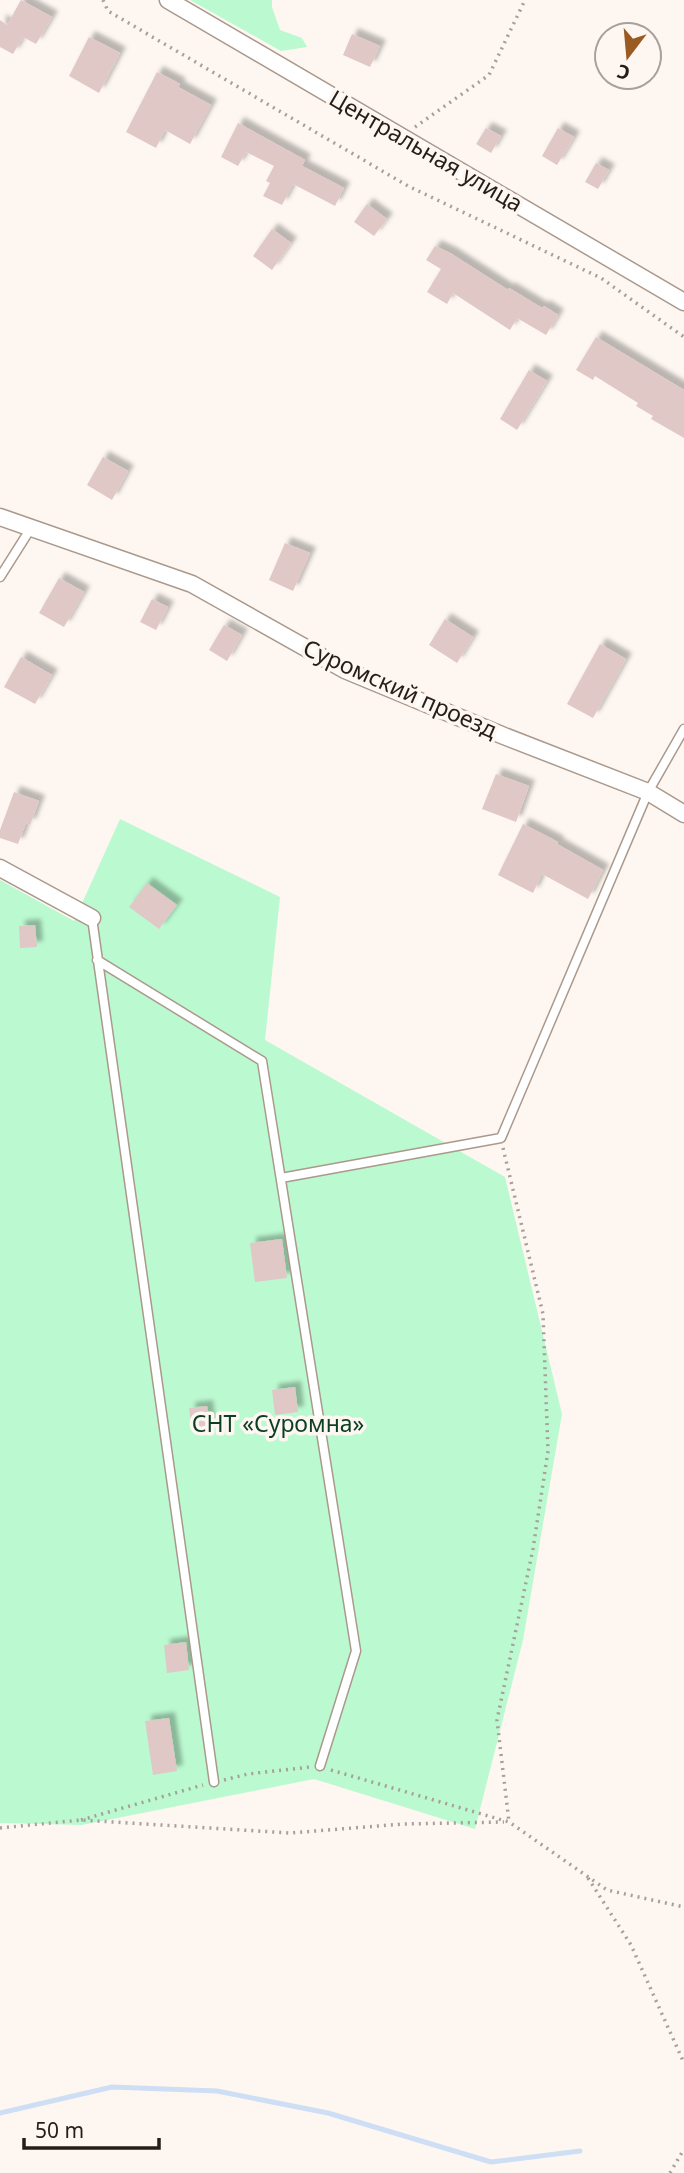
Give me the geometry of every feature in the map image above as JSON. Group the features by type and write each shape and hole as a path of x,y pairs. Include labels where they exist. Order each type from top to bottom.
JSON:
{"street":[{"name":"Центральная улица","path":"168,0 684,302"},
{"name":"Суромский проезд","path":"0,517 192,584 345,670 648,792 684,814"},
{"path":"0,868 92,918"}],"lane":[{"path":"0,577 31,528"},
{"path":"281,1178 501,1138 648,792 684,729"},
{"path":"92,918 214,1782"},
{"path":"97,960 262,1060 356,1651 320,1766"}],"path":[{"path":"103,0 108,11 408,186 601,278 684,337"},
{"path":"402,137 489,75 525,0"},
{"path":"501,1138 514,1202 543,1314 548,1451 533,1549 497,1720 509,1822"},
{"path":"81,1820 248,1774 320,1766 509,1822 607,1890 684,1907"},
{"path":"0,1828 81,1820 290,1833 403,1824 509,1822"},
{"path":"587,1876 631,1945 684,2063"},
{"path":"670,2173 684,2148"}],"green space":[{"path":"190,0 272,0 280,30 302,38 307,47 281,51"},
{"name":"СНТ «Суромна»","path":"120,819 280,897 265,1040 505,1177 562,1414 523,1640 475,1829 314,1779 82,1825 0,1823 0,880 74,921"}],"building":[{"path":"21,0 52,17 36,44 23,37 13,54 0,47 0,20 7,25"},
{"path":"352,34 380,46 370,67 343,55"},
{"path":"89,37 120,53 99,93 69,76"},
{"path":"157,72 211,105 190,144 165,130 156,148 126,132"},
{"path":"238,123 305,160 302,166 344,188 335,206 293,184 282,205 263,196 270,183 266,181 274,166 246,152 238,166 221,157"},
{"path":"486,128 501,136 491,153 476,144"},
{"path":"558,128 574,137 557,165 542,156"},
{"path":"596,163 609,170 598,189 585,182"},
{"path":"367,204 387,219 374,236 354,222"},
{"path":"272,229 291,243 272,270 253,256"},
{"path":"435,246 508,290 509,288 558,315 546,335 517,318 510,330 453,293 447,304 427,292 441,269 426,260"},
{"path":"596,337 684,390 684,438 651,419 653,416 636,406 638,403 595,376 593,380 576,370"},
{"path":"529,370 547,381 517,430 500,419"},
{"path":"103,457 128,471 112,500 87,485"},
{"path":"285,543 310,553 293,591 269,580"},
{"path":"59,578 84,592 64,627 39,613"},
{"path":"152,599 168,607 156,630 140,622"},
{"path":"445,619 473,637 457,663 429,645"},
{"path":"224,625 242,635 227,661 209,650"},
{"path":"600,644 626,659 593,718 567,704"},
{"path":"21,657 52,675 35,704 4,687"},
{"path":"496,774 529,786 516,822 482,809"},
{"path":"14,792 39,801 30,825 26,823 18,844 0,838 0,830"},
{"path":"523,824 603,870 588,899 542,874 533,893 498,875"},
{"path":"147,883 177,905 159,929 129,907"},
{"path":"35,925 37,947 20,948 19,926"},
{"path":"282,1239 287,1278 255,1282 250,1243"},
{"path":"295,1387 298,1412 275,1415 272,1390"},
{"path":"207,1406 210,1430 192,1432 189,1408"},
{"path":"186,1642 189,1670 167,1673 164,1645"},
{"path":"169,1718 177,1771 153,1775 145,1721"}],"waterway":[{"path":"0,2113 112,2087 217,2091 328,2113 491,2162 580,2151"}]}
